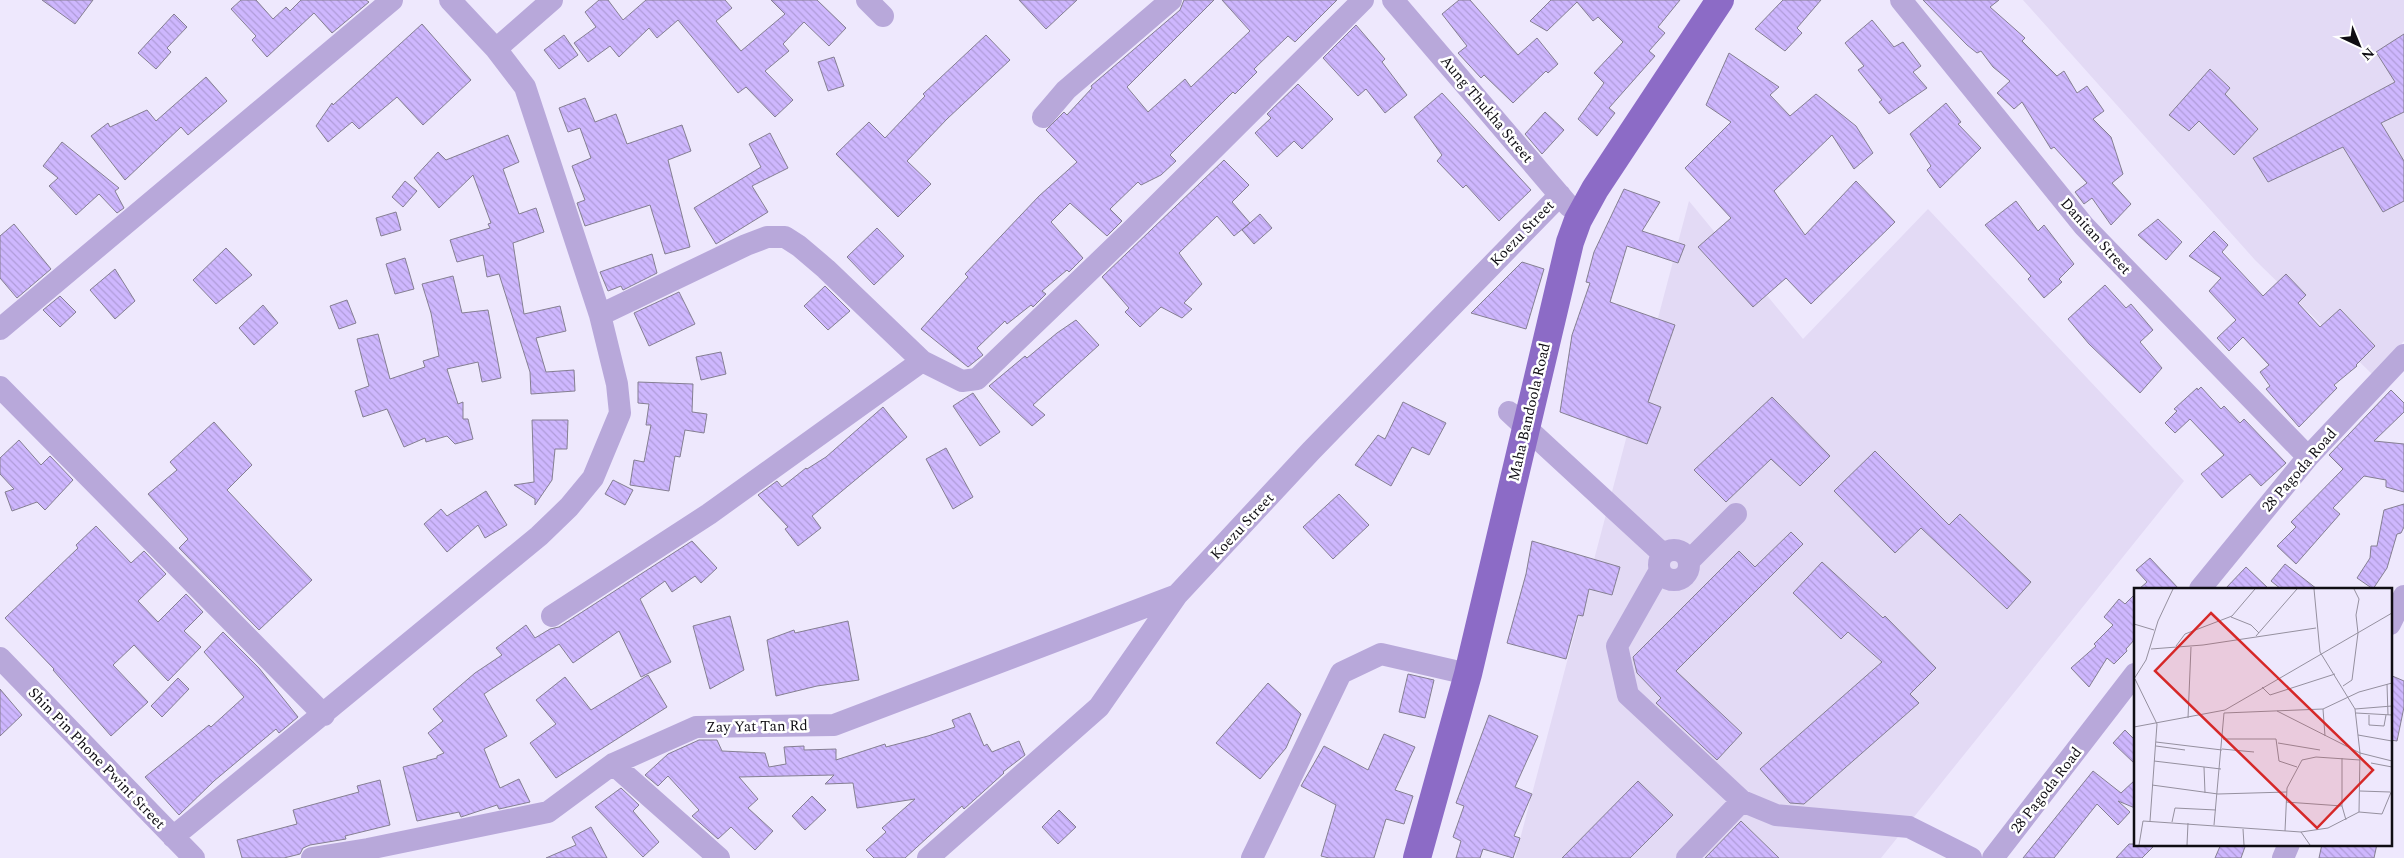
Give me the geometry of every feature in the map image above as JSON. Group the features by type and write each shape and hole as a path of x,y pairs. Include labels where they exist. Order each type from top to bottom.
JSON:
{"main road":[{"name":"Maha Bandoola Road","path":"1417,858 1517,420 1570,242 1568,206 1597,151 1698,0"},
{"name":"Maha Bandoola Road","path":"1568,206 1611,163 1720,0"},
{"name":"Maha Bandoola Road","path":"1398,858 1459,672"}],"street":[{"path":"0,329 392,0"},
{"path":"172,837 324,715 570,507 593,478 620,413 617,384 600,315 525,87 496,49 450,0"},
{"path":"496,49 552,0"},
{"path":"867,0 883,16"},
{"path":"1043,117 1066,90 1171,0"},
{"path":"600,315 746,245 767,237 785,237 799,246 826,270 922,361 962,380 977,379 1132,230 1363,0"},
{"name":"Aung Thukha Street","path":"1394,0 1568,206"},
{"name":"Danitan Street","path":"1900,0 2084,226 2308,457"},
{"name":"Koezu Street","path":"928,858 1099,707 1177,595 1311,451 1568,206"},
{"name":"28 Pagoda Road","path":"2201,588 2308,457 2404,355"},
{"path":"552,616 709,514 922,361"},
{"path":"0,388 324,715"},
{"path":"1517,420 1661,563"},
{"path":"1736,514 1688,561 1686,556 1678,550 1673,550 1661,563 1617,646 1628,695 1742,802 1776,815 1910,827 1971,858"},
{"name":"Zay Yat Tan Rd","path":"312,858 368,849 548,812 614,764 696,727 834,725 1177,595"},
{"path":"2392,620 2404,596"},
{"path":"1252,858 1341,673 1380,654 1459,672"},
{"name":"Shin Pin Phone Pwint Street","path":"0,658 194,858"},
{"name":"28 Pagoda Road","path":"1993,858 2134,675"},
{"path":"614,764 718,858"},
{"path":"1687,858 1742,802"},
{"path":"2282,858 2288,846"}],"shaded area":[{"path":"2023,0 2404,0 2404,341 2373,375 2255,260"},
{"path":"1689,201 1803,339 1928,209 2184,481 1881,858 1515,858"}],"building":[{"path":"42,0 93,0 75,24"},
{"path":"241,0 256,0 273,19 286,7 290,11 301,0 366,0 369,2 332,33 314,13 267,57 252,40 256,36 231,9"},
{"path":"599,0 608,0 623,20 646,0 725,0 732,8 716,21 741,51 785,14 771,0 817,0 846,28 829,46 804,22 783,44 789,51 765,71 793,100 775,117 746,87 738,93 678,20 657,38 649,28 619,57 610,46 588,62 574,43 596,27 585,12"},
{"path":"1019,0 1077,0 1046,29"},
{"path":"1184,0 1214,0 1127,87 1148,112 1185,79 1191,87 1250,31 1222,0 1337,0 1295,42 1288,36 1254,69 1257,72 1235,94 1233,92 1170,155 1176,161 1161,175 1141,185 1138,182 1110,209 1122,221 1107,236 1070,203 1051,222 1083,258 1069,272 1067,270 1042,291 1046,294 1033,307 1031,305 1007,324 1005,321 977,348 983,355 968,367 921,329 968,277 965,274 1039,196 1077,162 1046,130 1064,112 1067,115 1092,88 1091,86 1180,10"},
{"path":"1459,0 1470,0 1518,55 1537,38 1558,64 1548,73 1546,71 1513,103 1484,75 1481,78 1458,53 1467,46 1442,14"},
{"path":"1551,0 1680,0 1658,27 1665,33 1649,51 1655,56 1609,108 1615,113 1597,136 1578,119 1604,83 1594,73 1623,42 1598,17 1593,21 1577,2 1547,31 1530,21"},
{"path":"1783,0 1821,0 1797,28 1802,33 1785,51 1755,29"},
{"path":"1923,0 1999,0 1990,7 2025,38 2022,41 2057,76 2064,71 2077,93 2087,86 2104,111 2093,119 2111,137 2123,174 2112,183 2131,204 2111,225 2092,198 2084,204 2075,192 2087,183 2054,147 2051,149 2022,102 2014,109 1997,93 2010,81 1993,67 1981,51 1977,53 1967,45"},
{"path":"174,14 187,27 167,48 171,52 156,69 138,53"},
{"path":"1872,20 1894,47 1903,42 1921,66 1913,72 1927,88 1889,114 1879,102 1882,100 1858,70 1864,66 1845,43"},
{"path":"422,24 471,80 423,125 397,97 359,129 352,122 328,142 316,126 332,103 333,105"},
{"path":"1356,25 1385,59 1382,62 1407,95 1385,113 1366,89 1358,96 1323,58"},
{"path":"2404,34 2404,112 2381,123 2404,161 2404,201 2383,212 2343,147 2268,182 2253,158 2395,82 2376,52"},
{"path":"564,35 578,55 559,69 544,50"},
{"path":"986,35 1010,60 947,119 907,161 931,184 898,217 836,154 869,122 885,138 925,96 923,94"},
{"path":"1729,53 1779,87 1770,95 1790,116 1816,94 1856,126 1873,153 1854,169 1832,135 1774,191 1805,235 1856,181 1895,222 1811,304 1786,278 1753,307 1698,247 1731,218 1685,168 1731,122 1706,105"},
{"path":"834,57 844,86 828,91 818,62"},
{"path":"2210,69 2230,88 2225,94 2258,129 2234,155 2199,121 2189,131 2169,115"},
{"path":"206,77 227,101 188,135 181,127 125,180 91,136 108,123 110,127 147,110 156,121"},
{"path":"1298,84 1333,119 1302,149 1294,141 1277,157 1255,133 1271,118 1267,114"},
{"path":"1442,93 1531,190 1499,221 1466,185 1463,188 1437,161 1442,155 1414,117"},
{"path":"585,98 595,122 616,114 627,144 682,125 691,151 668,160 690,247 665,254 650,205 585,226 577,203 585,200 572,166 591,158 580,128 568,132 559,108"},
{"path":"1946,103 1961,122 1958,124 1981,148 1940,188 1927,170 1931,166 1910,134"},
{"path":"1545,112 1564,130 1542,154 1525,134"},
{"path":"770,133 788,168 752,186 768,212 716,244 694,208 761,167 749,144"},
{"path":"508,135 519,162 503,169 519,214 536,208 544,232 513,243 524,314 560,306 566,331 536,338 546,372 574,370 575,391 531,394 530,372 499,274 487,277 483,255 457,262 450,240 490,228 488,224 491,223 473,175 439,208 414,178 438,152 446,160"},
{"path":"62,142 119,188 115,191 124,208 117,213 99,194 76,215 49,186 58,178 43,166"},
{"path":"1224,160 1249,185 1232,202 1250,223 1234,236 1217,216 1179,253 1202,284 1184,303 1192,309 1182,318 1161,307 1140,327 1125,312 1129,308 1102,277"},
{"path":"405,181 417,191 403,207 392,197"},
{"path":"1624,189 1660,202 1642,231 1685,245 1678,263 1627,246 1610,302 1675,325 1648,402 1661,407 1647,444 1560,412 1572,335 1590,283 1586,282 1594,252"},
{"path":"2016,201 2038,231 2044,225 2074,264 2059,279 2062,282 2044,298 2028,279 2031,276 1985,225"},
{"path":"396,212 401,230 381,236 376,218"},
{"path":"1260,214 1272,228 1254,244 1242,230"},
{"path":"2158,219 2182,242 2166,260 2138,235"},
{"path":"14,224 51,269 17,298 0,278 0,236"},
{"path":"877,228 904,256 874,285 847,257"},
{"path":"2214,231 2228,245 2222,252 2263,296 2286,274 2306,295 2298,303 2320,327 2340,309 2375,346 2357,366 2334,385 2337,388 2299,427 2266,389 2270,386 2260,372 2269,365 2243,337 2229,351 2217,338 2236,320 2209,291 2221,278 2189,256"},
{"path":"226,248 252,275 216,304 193,280"},
{"path":"652,254 657,273 623,290 621,286 608,291 600,272"},
{"path":"405,258 414,289 395,294 386,264"},
{"path":"1522,262 1544,269 1526,329 1471,313"},
{"path":"115,269 135,301 115,319 90,290"},
{"path":"453,276 462,313 488,310 501,378 482,382 478,362 447,369 458,404 463,402 463,419 468,419 473,439 455,444 447,436 426,442 425,438 404,447 387,409 363,417 355,391 369,386 357,339 378,334 390,379 425,367 423,361 439,356 431,313 422,284"},
{"path":"2105,285 2126,308 2131,304 2153,330 2140,342 2162,368 2140,393 2089,344 2068,319"},
{"path":"825,286 850,311 828,330 804,306"},
{"path":"679,292 695,324 649,346 634,313"},
{"path":"60,296 76,312 60,327 43,310"},
{"path":"347,300 356,323 339,329 330,306"},
{"path":"263,305 278,323 254,345 239,328"},
{"path":"1076,320 1099,345 1033,405 1045,415 1032,426 989,386 1025,356 1027,358"},
{"path":"721,352 726,374 701,380 696,357"},
{"path":"638,382 693,384 692,412 707,414 704,433 685,430 680,457 675,456 669,491 630,485 634,460 644,462 651,425 646,425 649,404 638,403"},
{"path":"2201,387 2221,409 2224,406 2240,423 2244,419 2286,463 2261,486 2250,474 2222,498 2201,474 2224,455 2190,419 2175,433 2165,423 2177,411 2174,409 2197,388 2198,390"},
{"path":"2391,390 2404,403 2404,412 2374,441 2404,444 2404,492 2386,487 2386,480 2364,476 2333,508 2340,514 2296,564 2277,546 2296,527 2291,522 2343,469 2329,455"},
{"path":"973,393 1000,432 980,446 953,406"},
{"path":"1772,397 1830,456 1800,486 1771,459 1726,502 1694,470"},
{"path":"1403,402 1446,423 1429,455 1412,447 1391,486 1355,465 1378,435 1385,439"},
{"path":"883,407 907,437 812,516 821,528 798,546 785,529 788,527 758,495 777,481 782,487 806,468 826,457"},
{"path":"532,420 568,420 567,449 555,449 552,480 535,505 535,499 514,485 534,482"},
{"path":"214,422 252,465 227,490 312,580 259,630 179,548 188,539 148,494 177,470 170,462"},
{"path":"19,440 41,465 50,456 73,480 45,510 37,502 12,511 5,492 14,489 0,474 0,458"},
{"path":"946,448 973,497 953,509 926,459"},
{"path":"1875,451 1949,525 1960,514 2031,582 2007,609 1921,528 1895,553 1834,491"},
{"path":"613,480 633,490 625,505 605,494"},
{"path":"486,491 507,525 485,538 478,525 447,552 424,524 441,509 447,516"},
{"path":"1339,494 1369,525 1333,559 1303,527"},
{"path":"2404,504 2404,527 2401,533 2397,534 2387,568 2374,588 2372,588 2357,578 2370,558 2371,546 2377,546 2384,510"},
{"path":"96,526 131,563 144,551 166,574 138,601 158,622 186,594 203,612 184,631 201,647 168,681 134,645 113,665 148,702 111,736 54,669 5,618 78,548 76,545"},
{"path":"1791,532 1803,544 1676,671 1742,733 1717,760 1656,703 1661,698 1637,673 1633,657 1739,551 1755,567"},
{"path":"692,541 717,568 701,583 695,576 672,592 665,581 640,599 671,662 641,677 619,631 573,663 559,644 484,694 507,736 484,749 500,788 519,779 530,802 499,809 497,805 461,817 459,812 417,821 403,767 437,758 437,756 444,753 428,733 443,721 433,709 475,673 502,655 496,648 526,625 535,638 550,629 559,627"},
{"path":"1532,541 1620,567 1612,595 1589,589 1583,616 1578,615 1566,659 1507,643 1526,574"},
{"path":"2150,558 2178,588 2140,588 2147,582 2136,570"},
{"path":"1822,562 1883,618 1885,616 1936,668 1910,694 1919,703 1804,804 1790,803 1760,769 1882,662 1848,632 1841,639 1793,593"},
{"path":"2285,564 2316,588 2280,588 2271,581"},
{"path":"2246,567 2268,588 2226,588"},
{"path":"2134,595 2134,640 2126,649 2127,651 2114,664 2107,658 2089,687 2071,668 2096,646 2094,644 2113,625 2104,617 2119,599 2125,604"},
{"path":"730,616 744,670 710,689 693,626"},
{"path":"848,621 859,680 817,686 776,696 767,640 794,630 795,633"},
{"path":"223,632 259,668 298,717 279,733 276,729 214,781 179,815 145,777 209,725 211,727 244,697 204,652"},
{"path":"1408,674 1434,680 1425,718 1399,712"},
{"path":"648,675 667,707 556,778 530,743 556,724 536,700 565,677 591,710"},
{"path":"2392,676 2404,681 2404,707 2397,741 2392,740"},
{"path":"178,678 189,689 162,717 151,706"},
{"path":"1268,683 1301,714 1286,748 1260,779 1216,743"},
{"path":"0,689 22,715 0,736"},
{"path":"970,713 984,746 987,744 992,752 1019,741 1025,755 1003,772 964,809 962,806 905,858 874,858 866,850 886,832 882,828 915,799 857,808 853,783 825,784 834,775 739,777 758,799 748,808 773,831 755,850 731,827 718,839 692,816 699,810 668,776 658,786 645,775 668,754 699,740 717,740 722,751 765,753 769,767 786,764 784,747 804,746 804,750 836,749 836,760 885,744 886,747 955,727 952,720"},
{"path":"1489,715 1538,736 1515,787 1532,794 1514,836 1520,838 1513,858 1483,849 1480,858 1456,858 1461,841 1453,837 1464,806 1456,803"},
{"path":"2125,730 2134,739 2134,763 2113,743"},
{"path":"1384,734 1415,747 1395,790 1413,796 1404,824 1386,819 1374,858 1329,858 1321,856 1336,805 1301,786 1324,746 1368,770"},
{"path":"2093,771 2121,793 2134,781 2134,808 2118,801 2130,812 2118,825 2097,804 2054,858 2023,858"},
{"path":"380,780 390,825 345,836 346,839 310,845 303,848 300,854 284,858 242,858 237,840 297,824 293,810 359,792 357,786"},
{"path":"1638,781 1673,815 1630,858 1562,858"},
{"path":"621,788 639,805 633,811 659,842 643,857 595,807"},
{"path":"812,796 826,810 805,830 792,816"},
{"path":"1059,810 1076,827 1058,844 1042,827"},
{"path":"1741,821 1779,858 1705,858"},
{"path":"591,827 607,858 546,858 576,845 572,837"},
{"path":"2129,844 2134,844 2134,846 2154,846 2142,858 2116,858"},
{"path":"2220,846 2245,846 2241,858 2215,858"},
{"path":"2322,846 2377,846 2374,858 2319,858"}]}
